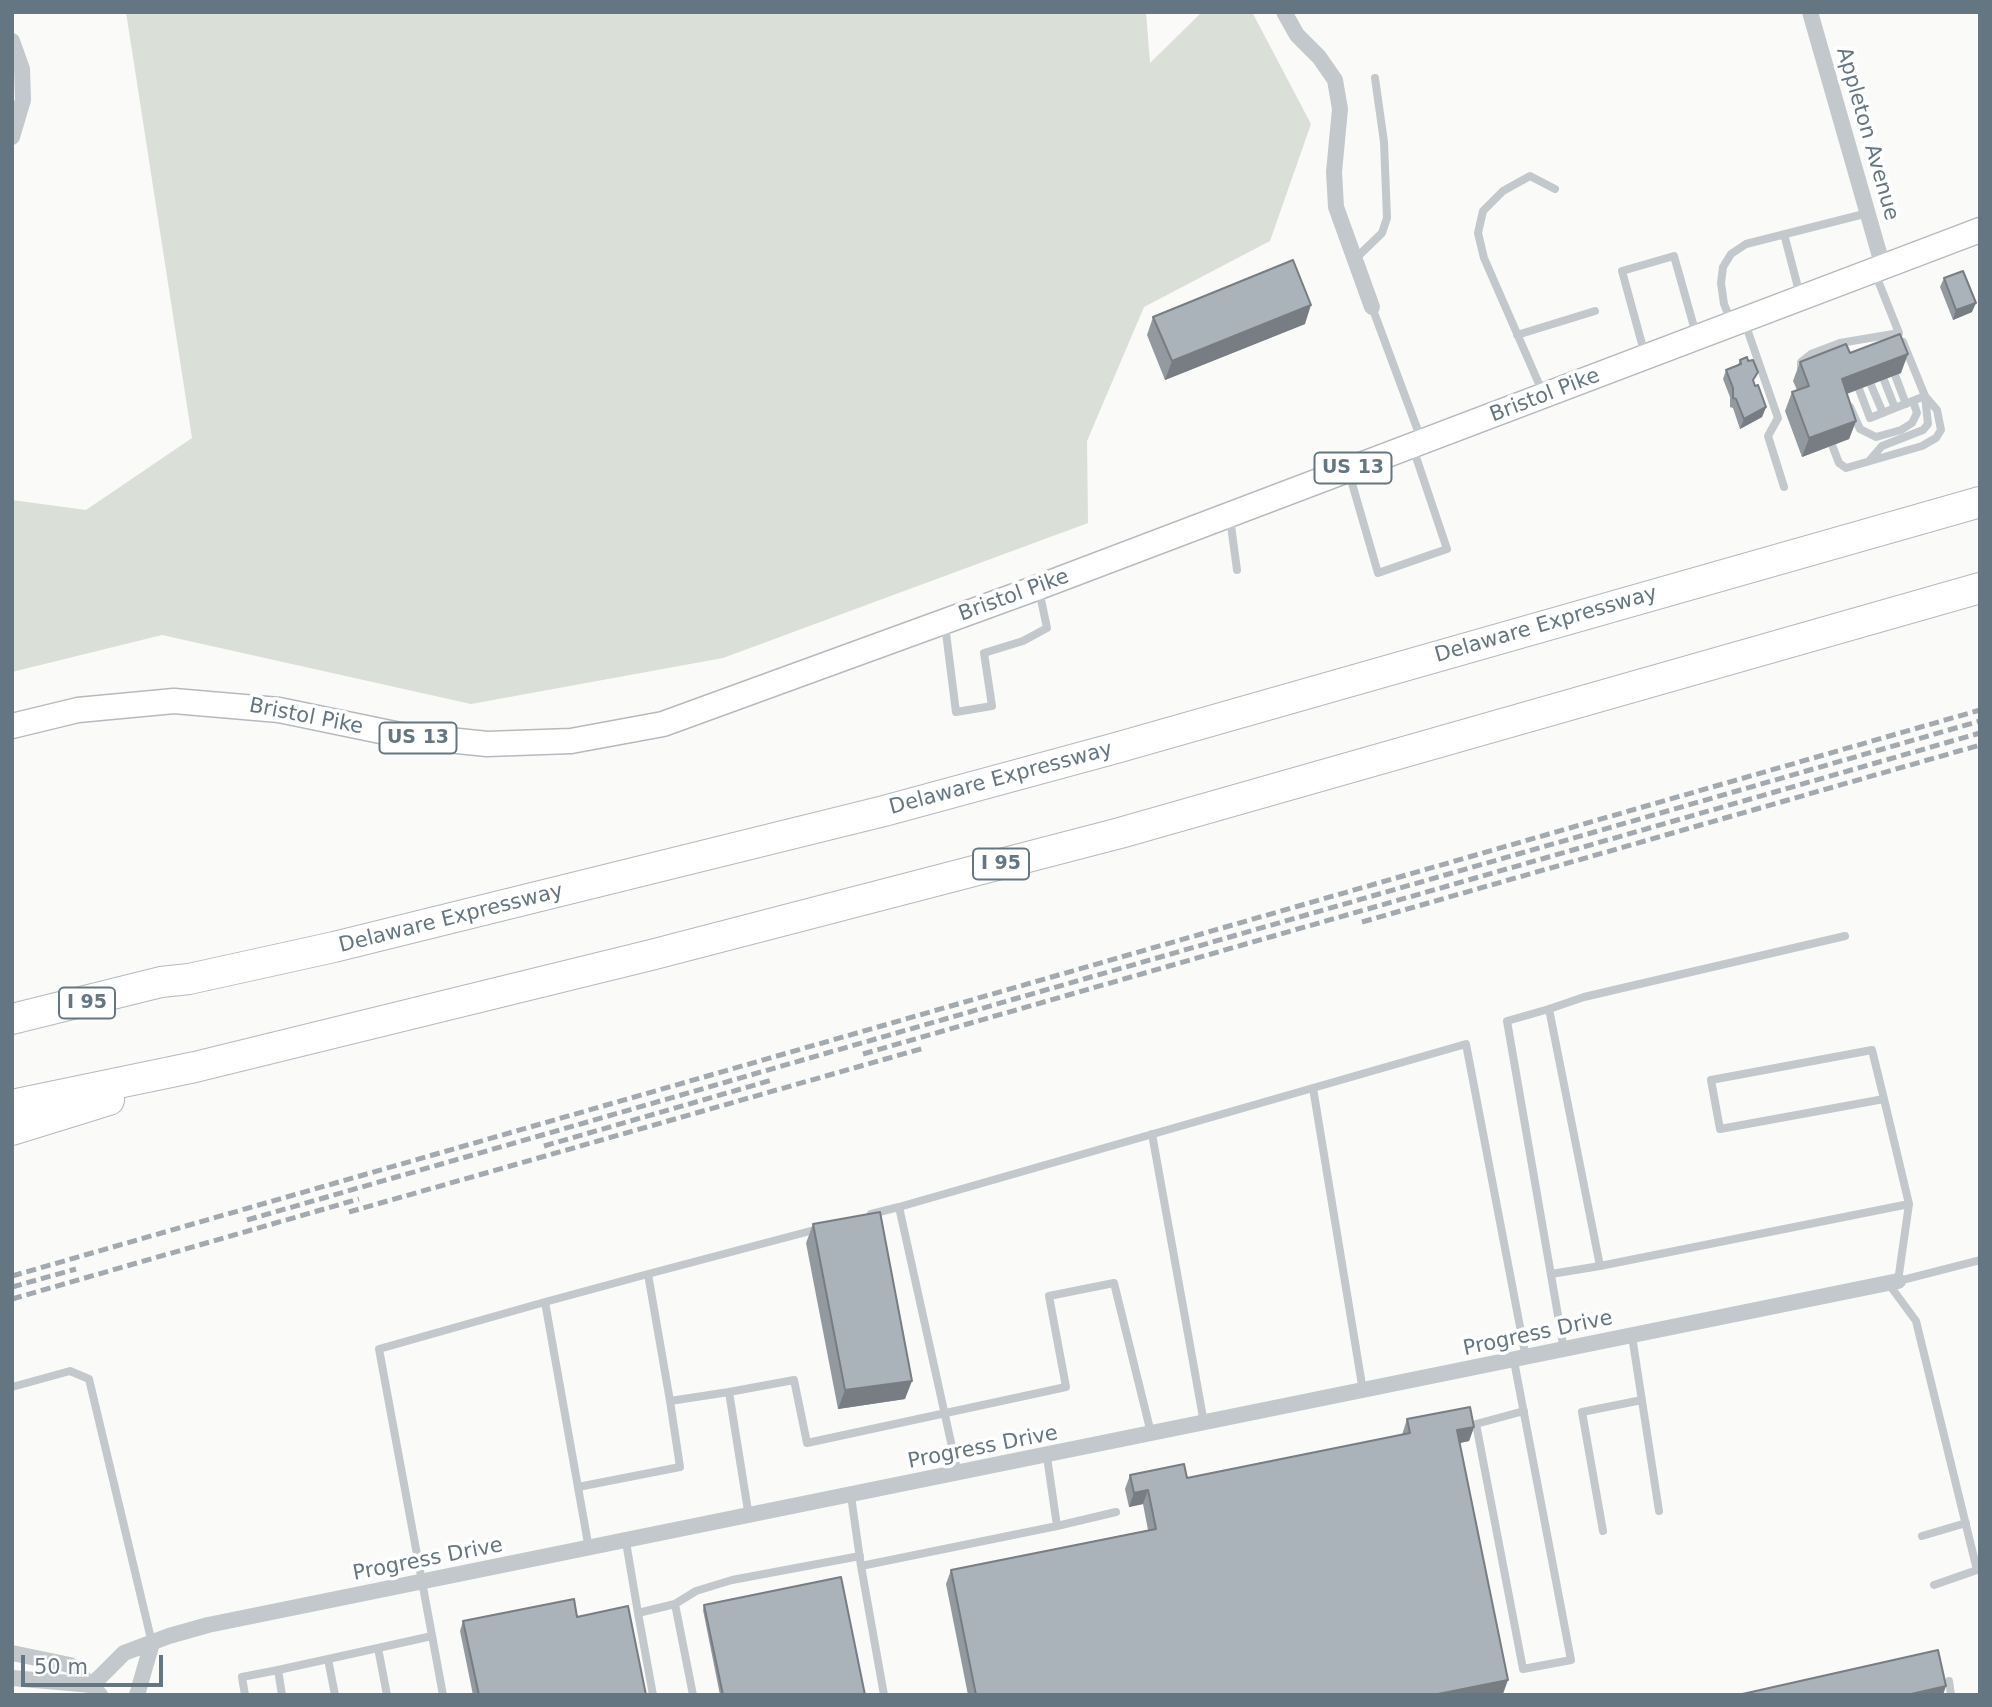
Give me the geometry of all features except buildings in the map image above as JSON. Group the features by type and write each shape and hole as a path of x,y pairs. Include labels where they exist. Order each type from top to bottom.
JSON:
{"highway":[{"name":"Delaware Expressway","path":"12,1019 161,982 189,979 334,947 884,811 1116,748 1980,502"},
{"name":"I 95","path":"12,1105 195,1066 664,951 1120,833 1980,588"},
{"path":"12,1000 161,982"},
{"path":"12,1130 80,1111 195,1066"}],"main road":[{"name":"Bristol Pike","path":"12,726 78,709 174,701 279,710 400,735 459,743 516,745 571,741 634,731 694,714 944,622 1980,230"}],"street":[{"path":"1284,12 1297,35 1328,68 1337,88 1340,109 1334,191 1341,224 1371,307"},
{"name":"Appleton Avenue","path":"1810,12 1868,214 1878,269"},
{"path":"12,41 22,69 23,89 12,137"},
{"name":"Progress Drive","path":"96,1690 124,1653 208,1625 1047,1457 1893,1282"},
{"path":"137,1695 152,1643"},
{"path":"12,1653 70,1665 96,1690"},
{"path":"12,1678 96,1690"}],"lane":[{"path":"1354,260 1382,233 1387,218 1384,142 1375,78"},
{"path":"1544,396 1484,258 1478,233 1483,211 1503,191 1530,176 1555,189"},
{"path":"1784,487 1768,436 1778,418 1738,322 1724,304 1721,283 1723,267 1731,254 1746,244 1868,214"},
{"path":"1784,234 1801,298"},
{"path":"1646,357 1622,271 1674,257 1697,338"},
{"path":"1867,463 1882,446 1923,430 1928,424 1925,396 1899,332 1878,269"},
{"path":"1348,470 1378,573 1447,549 1417,444 1371,307"},
{"path":"1517,335 1594,310"},
{"path":"1804,376 1801,362 1804,357 1826,353 1840,344 1883,341 1899,332"},
{"path":"1868,340 1872,350"},
{"path":"1852,342 1857,353"},
{"path":"1840,344 1845,356"},
{"path":"1844,395 1860,429 1876,437 1901,430 1912,423 1917,413 1895,375"},
{"path":"1884,380 1895,408"},
{"path":"1871,385 1883,413"},
{"path":"1858,389 1870,418 1925,396"},
{"path":"1832,445 1841,466 1852,467 1936,438 1941,430 1941,420 1937,410 1925,396"},
{"path":"1230,515 1237,570"},
{"path":"944,622 956,712 992,706 984,653 1023,640 1047,628 1038,587"},
{"path":"1564,1350 1507,1021 1584,997 1845,936"},
{"path":"1549,1009 1600,1266"},
{"path":"860,1217 1466,1044 1520,1359 1524,1411 1571,1660 1523,1669 1476,1424 1524,1411"},
{"path":"1884,1099 1720,1129 1711,1080 1872,1050 1884,1099 1909,1205 1893,1282 1916,1321 1977,1570 1934,1584"},
{"path":"1313,1088 1363,1391"},
{"path":"1152,1134 1204,1423"},
{"path":"1550,1273 1600,1266 1909,1205"},
{"path":"899,1207 958,1474"},
{"path":"443,1695 379,1349 545,1301 833,1224"},
{"path":"1893,1282 1980,1260"},
{"path":"578,1487 680,1467 648,1274"},
{"path":"670,1401 794,1380 807,1443 1066,1387 1049,1296 1114,1283 1151,1435"},
{"path":"545,1301 589,1549"},
{"path":"1632,1336 1659,1511"},
{"path":"12,1387 70,1371 89,1379 152,1643"},
{"path":"729,1392 749,1517"},
{"path":"1603,1531 1581,1412 1642,1400"},
{"path":"1047,1457 1057,1526"},
{"path":"851,1496 884,1695"},
{"path":"861,1566 1116,1512"},
{"path":"1922,1536 1965,1523"},
{"path":"626,1542 653,1695"},
{"path":"638,1613 676,1604 696,1591 732,1580 860,1556"},
{"path":"676,1604 693,1695"},
{"path":"246,1695 242,1677 432,1636"},
{"path":"378,1648 387,1695"},
{"path":"328,1659 335,1695"},
{"path":"278,1670 282,1695"},
{"path":"1949,1681 1951,1695"}],"shaded area":[{"path":"126,12 1146,12 1150,63 1202,12 1252,12 1311,124 1270,241 1144,307 1087,441 1088,523 723,658 471,704 162,635 12,672 12,500 86,510 192,438"}],"railway":[{"path":"12,1276 1980,710"},
{"path":"247,1220 1980,721"},
{"path":"863,1054 1980,733"},
{"path":"1362,922 1980,745"},
{"path":"349,1212 924,1048"},
{"path":"544,1146 772,1080"},
{"path":"12,1299 359,1199"},
{"path":"12,1287 76,1269"}]}
